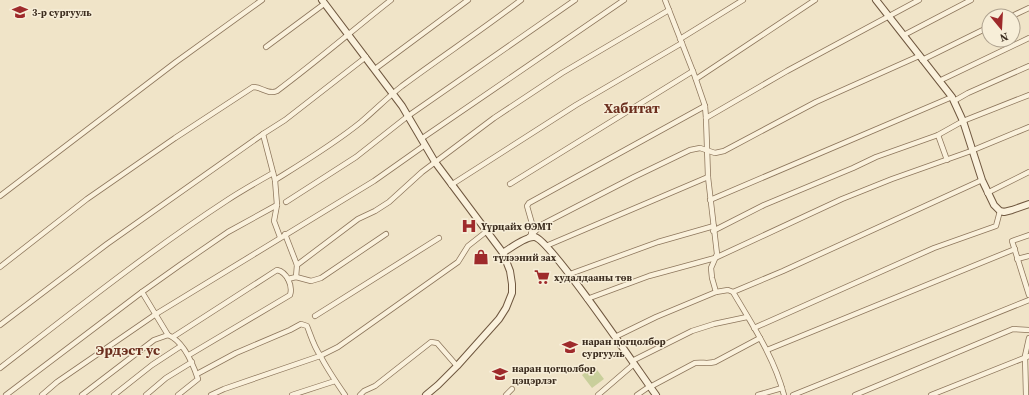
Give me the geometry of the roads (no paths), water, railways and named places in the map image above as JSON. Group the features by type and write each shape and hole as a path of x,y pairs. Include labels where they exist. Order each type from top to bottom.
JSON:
{"street":[{"path":"0,196 176,62 262,0"},
{"path":"0,267 87,199 175,138 253,87 262,88 273,93 277,91 391,0"},
{"path":"375,69 468,0"},
{"path":"275,180 315,155 360,122 393,93 450,51 485,28 521,0"},
{"path":"286,202 356,157 408,116 575,0"},
{"path":"42,395 57,382 156,314 374,181 423,142 624,0"},
{"path":"671,0 666,2 705,106 708,177 717,254 711,268 716,292"},
{"path":"451,185 576,105 681,41 743,0"},
{"path":"696,79 815,0"},
{"path":"876,0 890,16 953,99 987,193 994,205 1000,211 1008,212 1029,204"},
{"path":"706,118 787,71 919,0"},
{"path":"904,35 971,0"},
{"path":"266,47 323,2 393,93 435,162 502,253 510,271 512,284 510,302 499,318 457,366 426,395"},
{"path":"297,265 358,219 389,202 422,172 494,118 556,77 669,10"},
{"path":"502,253 530,237 543,224 690,150 700,148 715,152 724,151 816,102 921,58 981,31"},
{"path":"939,80 1029,38"},
{"path":"0,325 108,244 285,120 366,57"},
{"path":"710,200 968,93 1029,66"},
{"path":"510,184 693,71"},
{"path":"570,274 658,242 714,228 876,157 938,135 962,121 1029,94"},
{"path":"530,237 533,227 527,206 529,203 705,106"},
{"path":"587,299 649,276 715,258 842,199 892,179 971,151 1029,127"},
{"path":"263,134 275,180 277,205 274,221 297,265 296,277"},
{"path":"938,135 947,160"},
{"path":"987,193 1029,172"},
{"path":"0,368 186,228 227,200 273,173"},
{"path":"546,246 708,177"},
{"path":"615,337 656,317 716,292 728,290 733,292 783,271 982,180"},
{"path":"6,395 142,292 228,232 277,205"},
{"path":"754,328 934,248 996,226 1000,211"},
{"path":"211,395 224,388 320,356 338,347 458,262 468,246 486,231"},
{"path":"288,279 296,277 311,281 321,278 386,234"},
{"path":"1029,235 1012,241 1029,295"},
{"path":"530,237 539,238 570,274 656,395"},
{"path":"315,316 439,238"},
{"path":"768,350 1015,250"},
{"path":"1017,259 1029,256"},
{"path":"174,337 277,270 282,272 288,279 291,290 290,295 189,355"},
{"path":"142,292 168,335"},
{"path":"733,292 768,350 776,368 784,395"},
{"path":"793,395 1029,300"},
{"path":"598,395 633,362 692,331 714,324 747,317"},
{"path":"197,374 301,324 307,326 320,356 334,381 345,395"},
{"path":"855,395 1013,329 1029,330"},
{"path":"82,395 154,340 168,335 174,337 189,355 198,379 178,395"},
{"path":"637,395 650,386 695,363 715,362 760,338"},
{"path":"1027,392 1027,356 1029,338"},
{"path":"360,395 364,391 375,386 431,342 437,343 457,366"},
{"path":"114,395 152,365 181,346"},
{"path":"931,395 1027,356"},
{"path":"146,395 166,378 192,362"},
{"path":"292,395 334,381"},
{"path":"758,395 782,388"},
{"path":"506,395 512,389"}],"place":[{"name":"3-р сургууль","path":"20,12"},
{"name":"Үүрцайх ӨЭМТ","path":"469,226"},
{"name":"түлээний зах","path":"481,257"},
{"name":"худалдааны төв","path":"542,277"},
{"name":"наран цогцолбор сургууль","path":"570,347"},
{"name":"наран цогцолбор цэцэрлэг","path":"500,374"}],"district":[{"name":"Хабитат","path":"632,108"},
{"name":"Эрдэст ус","path":"128,350"}]}
